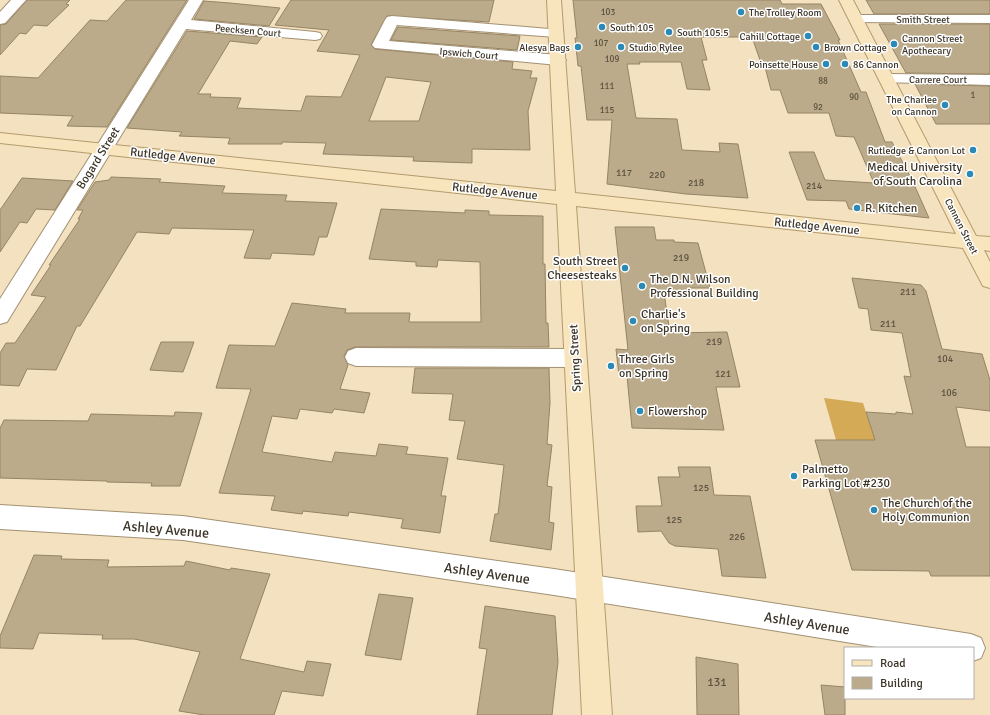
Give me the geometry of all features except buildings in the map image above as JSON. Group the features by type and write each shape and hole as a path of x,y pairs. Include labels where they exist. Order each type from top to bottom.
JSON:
{"main road":[{"name":"Spring Street","path":"554,0 597,715"},
{"name":"Cannon Street","path":"846,0 990,281"},
{"name":"Rutledge Avenue","path":"0,138 990,244"}],"street":[{"path":"0,20 19,0"},
{"name":"Bogard Street","path":"0,316 9,285 103,148 196,0"},
{"name":"Smith Street","path":"856,19 990,19"},
{"name":"Ipswich Court","path":"556,33 392,20 380,45 558,60"},
{"name":"Peecksen Court","path":"181,24 315,36"},
{"name":"Carrere Court","path":"887,79 990,80"},
{"path":"356,357 575,358"},
{"name":"Ashley Avenue","path":"0,517 183,528 966,647"},
{"name":"Ashley Avenue","path":"974,648 990,651"}],"shaded area":[{"path":"824,398 863,403 875,440 836,440"}],"place":[{"name":"The Trolley Room","path":"741,12"},
{"name":"South 105","path":"602,27"},
{"name":"South 105.5","path":"669,32"},
{"name":"Cahill Cottage","path":"808,36"},
{"name":"Cannon Street Apothecary","path":"894,44"},
{"name":"Alesya Bags","path":"578,47"},
{"name":"Studio Rylee","path":"621,47"},
{"name":"Brown Cottage","path":"816,47"},
{"name":"Poinsette House","path":"826,64"},
{"name":"86 Cannon","path":"845,64"},
{"name":"The Charlee on Cannon","path":"945,105"},
{"name":"Rutledge & Cannon Lot","path":"973,150"},
{"name":"Medical University of South Carolina","path":"970,174"},
{"name":"R. Kitchen","path":"857,208"},
{"name":"South Street Cheesesteaks","path":"625,268"},
{"name":"The D.N. Wilson Professional Building","path":"642,286"},
{"name":"Charlie's on Spring","path":"633,321"},
{"name":"Three Girls on Spring","path":"611,366"},
{"name":"Flowershop","path":"640,411"},
{"name":"Palmetto Parking Lot #230","path":"794,476"},
{"name":"The Church of the Holy Communion","path":"874,510"}]}
